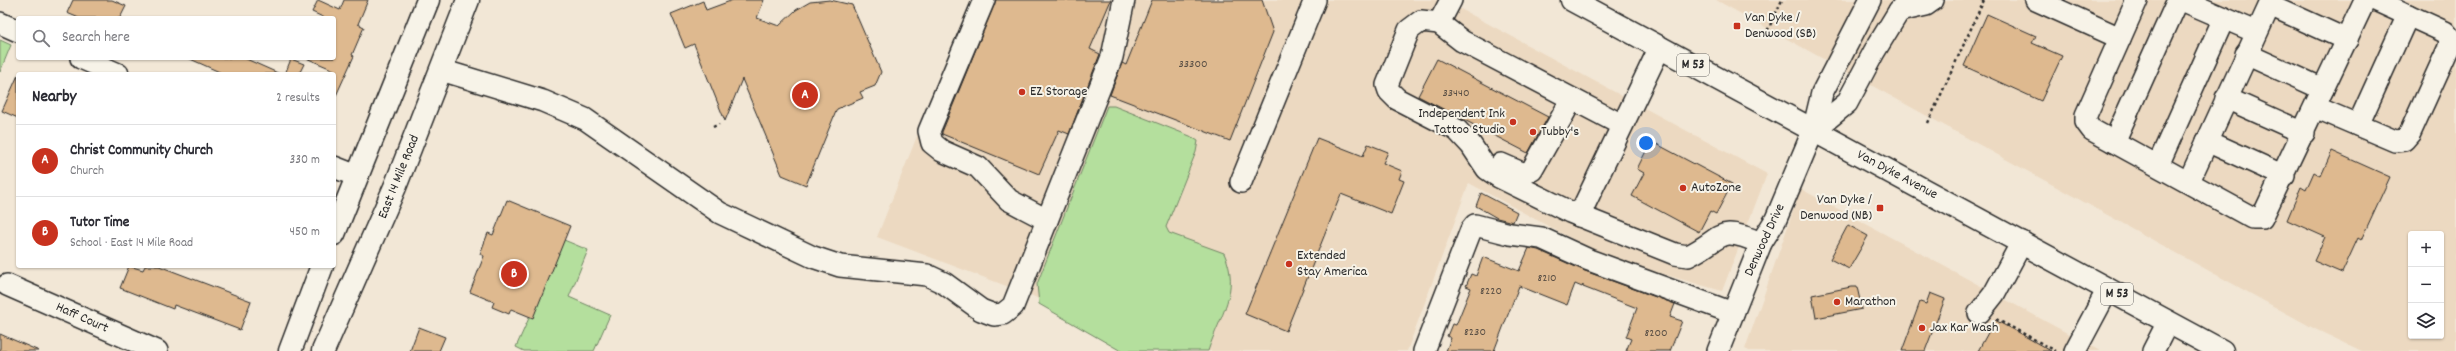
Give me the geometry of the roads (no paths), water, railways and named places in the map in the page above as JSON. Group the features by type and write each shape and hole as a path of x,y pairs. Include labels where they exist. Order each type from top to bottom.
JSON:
{"main road":[{"path":"336,229 428,0"},
{"path":"407,51 443,0"},
{"name":"East 14 Mile Road","path":"322,351 395,187 468,0"},
{"path":"458,26 480,0"},
{"name":"Van Dyke Avenue","path":"1572,0 2222,351"},
{"path":"290,351 321,268"}],"street":[{"path":"984,0 929,131 932,143 942,151 978,167 1009,200 1047,220"},
{"path":"441,70 543,101 585,119 720,213 813,257 840,266 927,275 944,283 981,310 994,315 1003,314 1012,306 1112,57 1124,0"},
{"path":"1241,182 1315,0"},
{"path":"1439,23 1451,0"},
{"name":"Denwood Drive","path":"1718,351 1760,243 1776,219 1813,131 1822,93 1870,0"},
{"path":"1813,131 1847,103 1903,5 1926,5 1933,0"},
{"path":"2036,0 2120,38"},
{"path":"2137,0 2086,114 2086,122 2092,130 2189,181 2253,218 2262,218 2284,176 2365,0"},
{"path":"2114,142 2178,0"},
{"path":"2182,0 2256,32"},
{"path":"2246,54 2319,98 2358,125 2395,141 2404,140 2410,133 2417,118 2449,46 2450,38 2445,32 2374,0"},
{"path":"2189,181 2271,2 2346,40"},
{"path":"2358,125 2408,15"},
{"path":"2158,165 2224,18"},
{"path":"1572,99 1536,166 1524,174 1504,165 1491,155 1482,139 1457,130 1397,99 1389,91 1387,85 1409,30 1421,20 1439,23 1462,41 1622,125"},
{"path":"0,24 16,30"},
{"path":"1579,216 1660,47"},
{"path":"85,60 113,72"},
{"path":"2226,98 2304,133"},
{"path":"1457,130 1471,145 1487,169 1579,216 1675,254 1688,256 1717,236 1730,232 1760,243"},
{"path":"2207,141 2284,176"},
{"path":"336,168 357,176"},
{"path":"1424,351 1471,230 1476,225 1510,234 1541,238 1589,260 1733,313"},
{"path":"1986,315 1994,294 2022,242"},
{"name":"Haff Court","path":"7,285 157,351"},
{"path":"2076,351 2108,289"},
{"path":"2153,351 2168,322"}],"place":[{"name":"Van Dyke / Denwood (SB)","path":"1737,26"},
{"name":"EZ Storage","path":"1022,92"},
{"name":"Christ Community Church","path":"805,95"},
{"name":"Independent Ink Tattoo Studio","path":"1513,122"},
{"name":"Tubby's","path":"1533,132"},
{"name":"AutoZone","path":"1683,188"},
{"name":"Van Dyke / Denwood (NB)","path":"1880,208"},
{"name":"Extended Stay America","path":"1289,264"},
{"name":"Tutor Time","path":"514,274"},
{"name":"Marathon","path":"1837,302"},
{"name":"Jax Kar Wash","path":"1922,328"}]}
